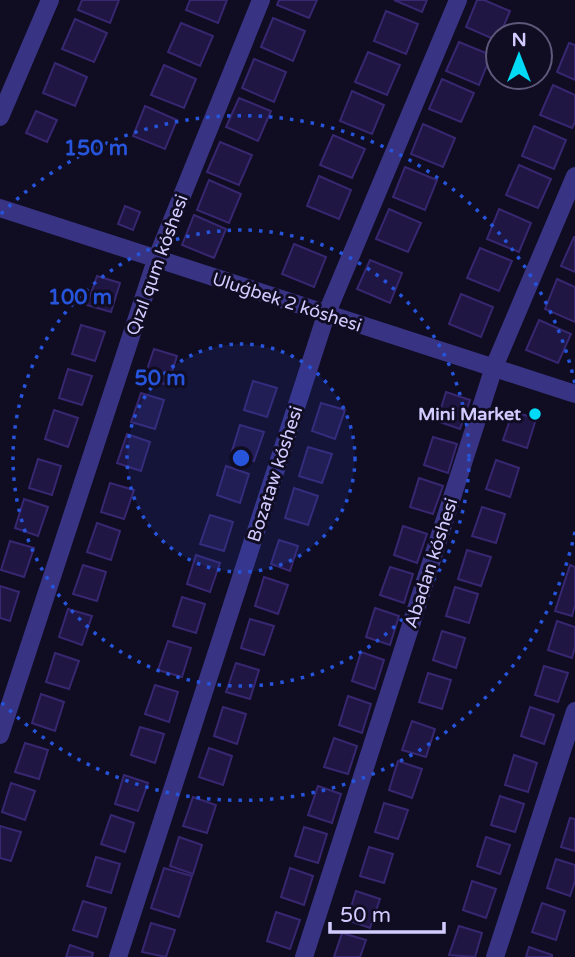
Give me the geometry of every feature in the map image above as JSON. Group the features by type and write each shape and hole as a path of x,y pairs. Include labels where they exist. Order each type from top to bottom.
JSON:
{"street":[{"path":"0,117 50,0"},
{"name":"Qızıl qum kóshesi","path":"0,734 156,260 261,0"},
{"name":"Bozataw kóshesi","path":"118,957 326,314 458,0"},
{"name":"Abadan kóshesi","path":"304,957 494,368 575,176"},
{"name":"Uluǵbek 2 kóshesi","path":"0,208 575,394"},
{"path":"495,957 575,711"}],"building":[{"path":"82,0 119,0 110,23 78,10"},
{"path":"190,0 227,0 218,23 186,10"},
{"path":"279,0 317,0 309,18 277,5"},
{"path":"394,0 427,0 422,12"},
{"path":"477,0 484,0 510,11 506,21 484,21 484,35 466,27"},
{"path":"386,11 418,24 406,54 374,41"},
{"path":"273,18 305,31 293,61 261,47"},
{"path":"75,19 107,33 94,62 62,49"},
{"path":"181,23 213,36 200,66 168,52"},
{"path":"459,42 484,52 484,72 479,85 446,71"},
{"path":"569,43 575,45 575,80 557,72"},
{"path":"368,52 400,65 387,95 355,82"},
{"path":"254,59 286,72 274,102 242,88"},
{"path":"55,63 87,77 75,106 43,93"},
{"path":"164,65 196,79 184,108 151,95"},
{"path":"442,79 474,93 461,122 429,109"},
{"path":"554,85 575,95 575,122 572,128 540,115 550,91 554,91"},
{"path":"352,91 384,105 372,134 340,121"},
{"path":"239,98 271,111 258,141 226,127"},
{"path":"145,106 177,120 165,149 133,136"},
{"path":"36,111 57,120 47,142 26,133"},
{"path":"423,124 455,138 443,167 411,154"},
{"path":"534,126 566,140 554,169 522,156"},
{"path":"333,135 365,149 352,178 320,165"},
{"path":"220,142 252,155 239,185 207,172"},
{"path":"519,165 551,179 538,208 506,195"},
{"path":"405,167 437,180 425,210 393,197"},
{"path":"319,176 351,190 339,219 307,206"},
{"path":"209,180 241,194 229,223 197,210"},
{"path":"125,206 140,212 133,230 118,224"},
{"path":"389,209 421,223 408,252 376,239"},
{"path":"499,209 531,223 519,252 487,239"},
{"path":"194,215 226,229 214,258 182,245"},
{"path":"575,237 575,272 561,266"},
{"path":"294,244 326,257 314,287 282,274"},
{"path":"480,248 512,261 499,291 467,278"},
{"path":"370,260 402,273 390,303 357,289"},
{"path":"97,276 120,283 111,312 87,305"},
{"path":"557,279 575,287 575,322 545,309"},
{"path":"461,294 493,307 481,337 449,324"},
{"path":"539,320 571,334 558,363 526,350"},
{"path":"81,325 105,332 95,361 72,354"},
{"path":"154,349 177,356 168,385 144,378"},
{"path":"68,369 92,376 82,405 59,398"},
{"path":"253,381 277,388 267,417 244,410"},
{"path":"446,392 470,400 460,429 437,421"},
{"path":"141,393 164,400 155,429 131,422"},
{"path":"321,403 345,410 335,439 312,431"},
{"path":"54,410 78,418 68,447 45,439"},
{"path":"513,411 536,419 527,448 503,440"},
{"path":"240,425 264,432 254,461 231,454"},
{"path":"127,434 150,442 141,471 117,463"},
{"path":"433,437 457,444 448,473 424,465"},
{"path":"308,447 332,454 322,483 299,476"},
{"path":"38,459 61,466 52,495 29,488"},
{"path":"496,460 519,468 510,497 486,489"},
{"path":"226,466 249,474 240,503 217,495"},
{"path":"419,478 443,486 433,514 410,507"},
{"path":"110,483 134,490 124,519 101,512"},
{"path":"294,488 318,496 308,525 285,518"},
{"path":"24,499 48,507 38,536 15,528"},
{"path":"482,507 505,514 496,543 472,536"},
{"path":"210,515 233,522 224,551 200,544"},
{"path":"97,523 120,531 111,560 87,552"},
{"path":"403,526 427,534 417,563 394,555"},
{"path":"279,540 298,546 290,571 271,564"},
{"path":"10,541 34,548 24,577 1,570"},
{"path":"467,550 491,557 481,586 458,579"},
{"path":"196,555 220,563 210,592 187,584"},
{"path":"83,565 106,572 97,601 73,594"},
{"path":"570,565 575,567 575,605 572,616 555,611"},
{"path":"390,567 413,574 404,603 380,595"},
{"path":"264,577 288,585 278,614 255,606"},
{"path":"0,586 19,592 10,621 0,618"},
{"path":"455,587 478,594 469,623 446,616"},
{"path":"182,597 205,604 196,633 173,626"},
{"path":"375,608 399,616 390,645 366,637"},
{"path":"68,609 92,616 82,645 59,637"},
{"path":"250,619 274,626 264,655 241,648"},
{"path":"557,621 575,627 572,658 548,650"},
{"path":"442,631 465,638 456,668 433,660"},
{"path":"168,641 191,648 182,677 158,670"},
{"path":"361,652 384,660 375,689 352,681"},
{"path":"55,653 79,661 69,689 46,682"},
{"path":"236,663 259,670 250,699 226,692"},
{"path":"544,666 568,673 558,702 535,695"},
{"path":"428,673 451,680 442,709 419,702"},
{"path":"155,685 178,692 169,722 145,714"},
{"path":"41,694 64,702 55,731 32,723"},
{"path":"348,696 371,704 362,733 339,725"},
{"path":"223,707 246,714 237,744 214,736"},
{"path":"530,707 554,715 544,744 521,736"},
{"path":"412,721 435,729 426,757 402,750"},
{"path":"140,727 164,734 155,763 131,755"},
{"path":"334,738 357,746 348,774 324,767"},
{"path":"25,743 48,750 39,779 15,772"},
{"path":"209,748 232,756 223,785 199,777"},
{"path":"514,755 537,763 528,792 505,785"},
{"path":"398,761 422,769 412,798 389,790"},
{"path":"124,775 148,783 138,811 115,804"},
{"path":"11,783 35,791 25,820 2,812"},
{"path":"318,786 341,794 332,823 308,815"},
{"path":"500,796 524,804 515,832 491,825"},
{"path":"193,797 216,805 207,833 183,826"},
{"path":"384,803 408,810 398,839 375,832"},
{"path":"111,815 134,823 125,852 101,844"},
{"path":"570,818 575,819 575,851 561,847"},
{"path":"0,826 21,832 11,861 0,858"},
{"path":"304,827 327,834 318,863 295,856"},
{"path":"179,837 202,845 193,874 170,866"},
{"path":"486,837 510,845 500,874 477,866"},
{"path":"369,847 393,854 384,883 360,876"},
{"path":"96,857 120,864 111,893 87,886"},
{"path":"556,859 575,865 575,881 570,896 547,888"},
{"path":"164,868 192,876 179,917 151,908"},
{"path":"290,868 313,876 304,905 281,897"},
{"path":"472,881 496,889 486,918 463,910"},
{"path":"356,891 380,899 370,928 347,920"},
{"path":"83,901 106,908 97,937 73,930"},
{"path":"542,903 565,911 556,940 532,932"},
{"path":"276,912 300,920 290,949 267,941"},
{"path":"151,923 175,930 166,957 142,952"},
{"path":"459,926 482,933 475,957 449,955"},
{"path":"342,933 366,940 360,957 334,957"},
{"path":"70,945 93,953 92,957 66,957"},
{"path":"529,947 552,955 552,957 526,957"}],"place":[{"name":"Mini Market","path":"535,414"}]}
